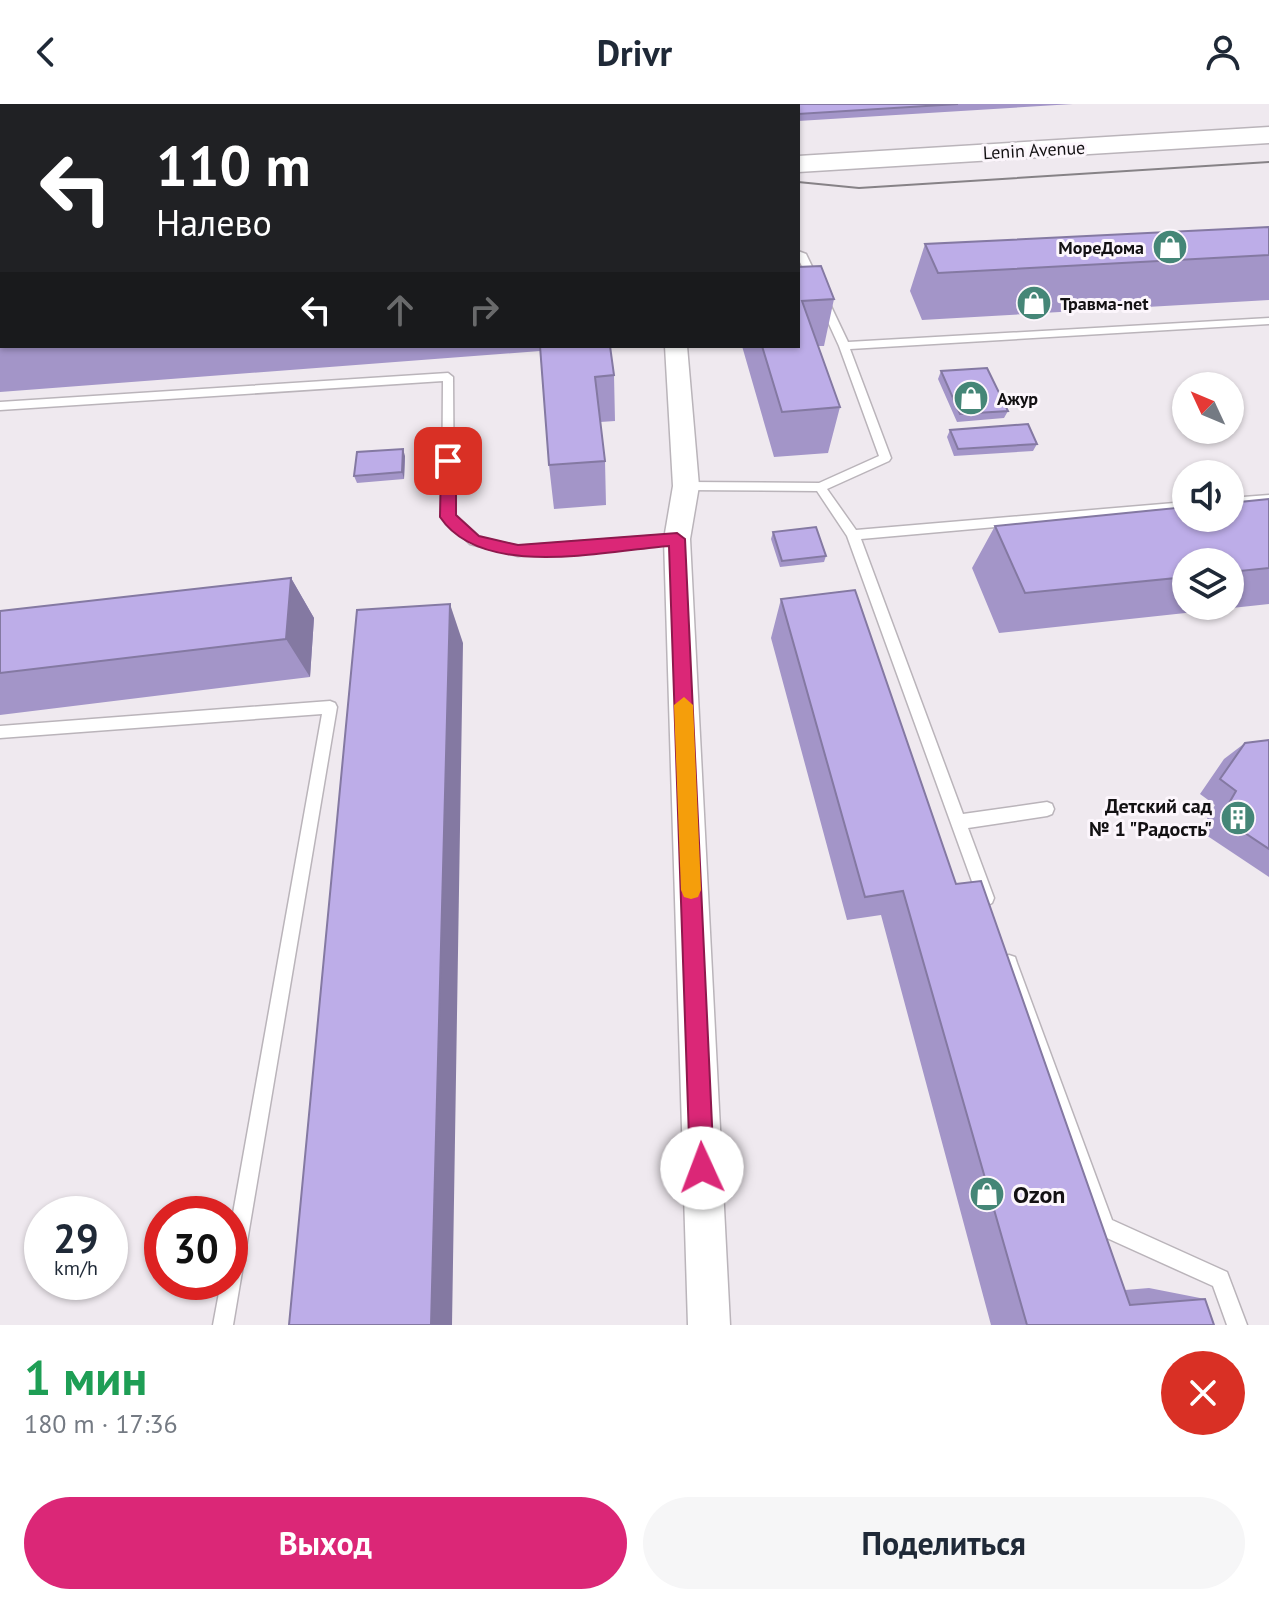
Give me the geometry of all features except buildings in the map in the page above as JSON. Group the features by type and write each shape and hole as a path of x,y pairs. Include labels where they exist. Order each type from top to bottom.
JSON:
{"main road":[{"name":"Lenin Avenue","path":"800,164 1269,135"}],"street":[{"path":"676,348 686,486 677,539 709,1325"}],"lane":[{"path":"686,486 820,487 885,458 844,346 800,254"},
{"path":"844,346 1269,321"},
{"path":"0,406 448,377 448,517 474,541 518,551 677,539"},
{"path":"820,487 853,535 991,912"},
{"path":"1244,501 1269,499"},
{"path":"853,535 1172,507"},
{"path":"0,732 330,707 223,1325"},
{"path":"958,822 1047,809"},
{"path":"1002,942 1105,1227 1220,1279 1237,1325"}],"tram line":[{"path":"800,182 859,188 1269,162"}],"slow traffic":[{"path":"684,705 691,890"}],"place":[{"name":"МореДома","path":"1170,247"},
{"name":"Травма-net","path":"1034,303"},
{"name":"Ажур","path":"971,398"},
{"name":"Детский сад № 1 \"Радость\"","path":"1238,818"},
{"name":"Ozon","path":"987,1194"}],"route":[{"path":"448,461 448,517 474,541 518,551 677,539 702,1168"}]}
